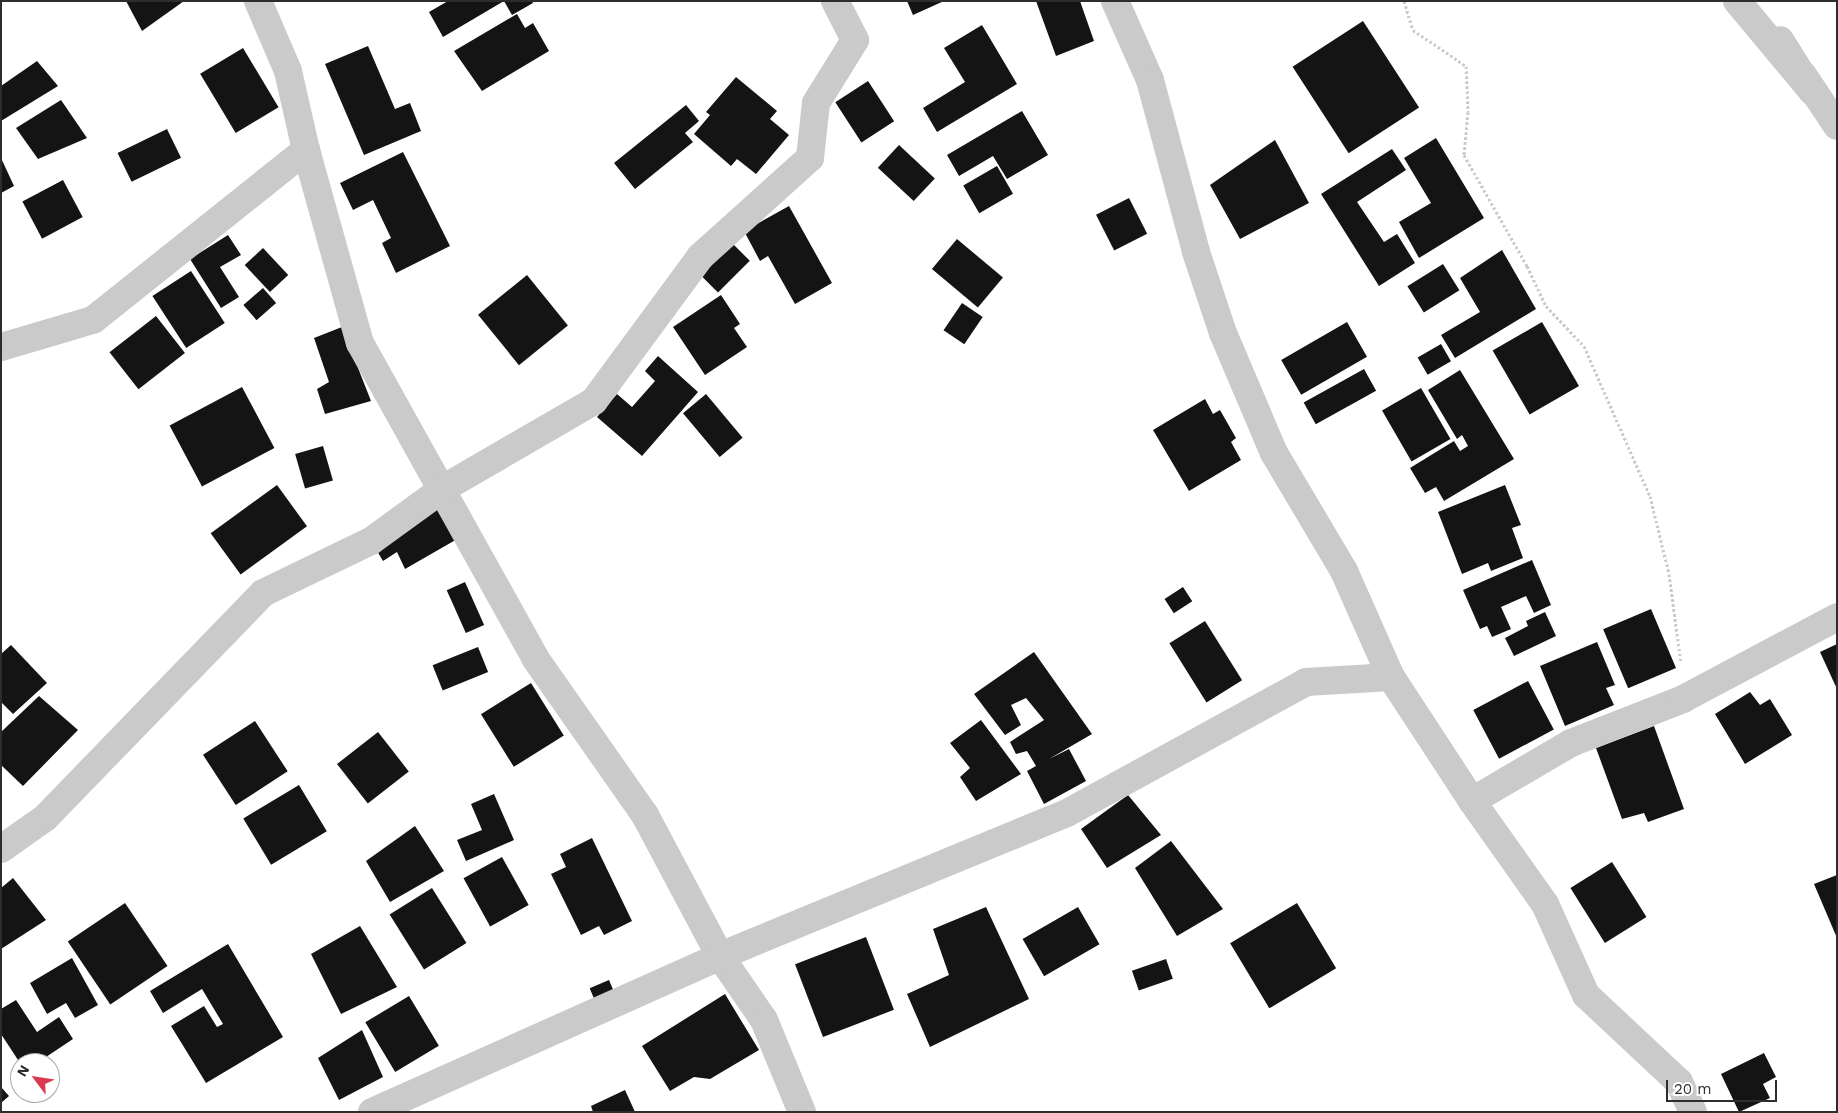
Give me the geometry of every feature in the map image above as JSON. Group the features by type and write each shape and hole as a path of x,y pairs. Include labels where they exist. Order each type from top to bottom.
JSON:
{"street":[{"path":"258,1 288,71 306,150 360,343 444,488 535,658 645,815 720,956 764,1020 802,1112"},
{"path":"1,850 45,818 263,593 370,541 444,488 594,401 700,257 810,158 816,104 855,40 835,1"},
{"path":"1114,1 1150,80 1196,252 1223,333 1274,453 1344,571 1391,677 1472,801 1544,904 1586,995 1678,1082 1693,1112"},
{"path":"1737,1 1812,91 1780,40 1837,126"},
{"path":"1,347 93,320 306,150"},
{"path":"1472,801 1571,743 1683,699 1837,617"},
{"path":"372,1112 720,956 1067,813 1306,682 1391,677"}],"path":[{"path":"1404,1 1413,30 1466,66 1468,112 1464,155 1527,266 1546,306 1584,346 1650,496 1669,574 1679,636 1683,699"}],"building":[{"path":"126,1 184,1 142,31"},
{"path":"448,1 504,1 443,37 429,12"},
{"path":"504,1 532,1 533,3 512,15"},
{"path":"907,1 944,1 913,15"},
{"path":"1036,1 1080,1 1094,41 1056,56"},
{"path":"517,14 525,28 533,23 549,51 482,91 454,51"},
{"path":"1363,21 1419,107 1349,153 1293,67"},
{"path":"982,25 1017,84 937,132 923,108 965,82 944,48"},
{"path":"368,46 395,109 410,103 421,131 364,155 325,64"},
{"path":"243,48 279,107 236,133 200,74"},
{"path":"37,61 58,86 1,121 1,86"},
{"path":"736,77 777,111 770,119 789,135 756,174 737,159 731,166 694,134 710,115 706,112"},
{"path":"868,81 894,121 861,142 835,102"},
{"path":"61,100 87,138 38,159 16,128"},
{"path":"686,105 699,121 685,133 693,142 635,189 614,163"},
{"path":"1022,111 1048,155 1007,179 993,156 959,176 947,155"},
{"path":"167,129 181,158 132,182 118,153"},
{"path":"1436,138 1484,218 1419,258 1399,222 1431,203 1404,158"},
{"path":"1275,140 1309,203 1240,239 1210,185"},
{"path":"899,145 935,178 914,201 878,168"},
{"path":"1392,149 1406,170 1357,202 1384,242 1397,234 1415,263 1379,286 1321,194"},
{"path":"403,152 450,246 396,273 382,243 391,238 373,200 353,210 340,183"},
{"path":"1,158 14,186 1,193"},
{"path":"997,166 1013,194 979,213 963,186"},
{"path":"63,180 83,217 42,239 22,202"},
{"path":"1129,198 1147,234 1114,250 1096,215"},
{"path":"789,206 832,283 795,304 768,256 760,261 744,231"},
{"path":"228,235 241,255 220,267 239,297 221,308 190,259"},
{"path":"957,239 1003,278 978,307 932,269"},
{"path":"730,241 750,261 718,293 698,273"},
{"path":"263,248 288,275 270,292 245,265"},
{"path":"1502,250 1536,309 1455,358 1441,335 1480,312 1460,278"},
{"path":"1443,264 1459,290 1424,313 1407,286"},
{"path":"191,271 225,323 186,348 152,296"},
{"path":"527,275 568,326 519,365 478,315"},
{"path":"263,288 276,303 256,320 243,305"},
{"path":"721,295 740,324 734,328 747,347 705,375 673,327"},
{"path":"962,303 983,317 964,344 944,330"},
{"path":"156,316 185,353 138,389 110,352"},
{"path":"1347,322 1367,357 1301,395 1281,360"},
{"path":"1542,322 1579,386 1530,415 1493,350"},
{"path":"342,327 371,401 325,414 317,389 329,382 314,338"},
{"path":"1441,344 1451,361 1428,375 1418,358"},
{"path":"658,356 698,392 642,456 597,417 617,394 632,407 655,381 645,371"},
{"path":"1364,369 1376,391 1316,424 1304,402"},
{"path":"1460,370 1514,459 1444,501 1436,487 1425,493 1410,468 1454,441 1460,451 1468,446 1462,435 1457,439 1428,390"},
{"path":"242,387 274,448 202,486 170,425"},
{"path":"1421,388 1450,439 1412,462 1382,410"},
{"path":"706,394 743,438 720,457 683,413"},
{"path":"1205,399 1213,414 1220,410 1236,438 1231,442 1241,460 1189,491 1153,430"},
{"path":"323,446 333,481 305,489 295,454"},
{"path":"277,485 307,526 241,574 211,533"},
{"path":"1505,485 1521,525 1512,528 1523,558 1491,571 1488,563 1462,574 1438,512"},
{"path":"438,501 459,538 405,569 397,552 383,561 374,546"},
{"path":"1532,560 1551,605 1534,613 1526,596 1501,607 1511,629 1492,637 1487,626 1480,629 1463,590"},
{"path":"465,582 484,625 466,633 447,590"},
{"path":"1183,587 1192,601 1174,613 1165,599"},
{"path":"1651,609 1676,668 1628,688 1603,629"},
{"path":"1545,612 1556,636 1514,656 1505,638 1528,626 1526,621"},
{"path":"1205,621 1242,680 1206,703 1169,643"},
{"path":"1597,642 1615,685 1606,688 1614,705 1565,726 1540,666"},
{"path":"1837,644 1837,689 1820,652"},
{"path":"11,645 47,683 13,714 1,702 1,654"},
{"path":"478,647 488,672 443,690 433,665"},
{"path":"1034,652 1092,734 1049,759 1069,749 1086,781 1044,804 1027,771 1036,766 1027,751 1016,754 1010,742 1044,720 1026,698 1011,705 1021,725 1005,735 974,694"},
{"path":"1528,681 1554,730 1499,759 1473,710"},
{"path":"531,683 564,736 514,767 481,714"},
{"path":"1750,692 1760,705 1770,699 1792,735 1745,764 1715,714"},
{"path":"39,696 78,730 23,786 1,765 1,732"},
{"path":"981,720 1021,774 976,801 960,777 970,768 950,743"},
{"path":"255,721 288,771 236,805 203,755"},
{"path":"1654,726 1684,809 1648,822 1644,813 1622,819 1596,748"},
{"path":"378,732 409,771 368,803 337,764"},
{"path":"299,785 327,831 271,865 243,818"},
{"path":"494,794 514,840 466,861 457,840 482,830 471,804"},
{"path":"1128,795 1161,835 1107,868 1081,829"},
{"path":"415,826 444,871 390,902 366,861"},
{"path":"592,838 632,921 604,935 599,926 581,935 551,874 566,867 560,854"},
{"path":"1171,841 1223,909 1177,936 1135,868"},
{"path":"502,857 529,905 490,926 464,878"},
{"path":"1612,862 1646,917 1605,943 1570,888"},
{"path":"1837,875 1837,938 1814,884"},
{"path":"13,878 46,920 1,949 1,888"},
{"path":"432,888 466,943 424,970 390,914"},
{"path":"125,903 167,966 110,1005 68,942"},
{"path":"1297,903 1336,968 1269,1008 1230,943"},
{"path":"986,907 1029,999 930,1047 907,994 949,975 933,929"},
{"path":"1078,907 1100,944 1044,976 1023,939"},
{"path":"360,926 397,987 341,1014 311,954"},
{"path":"866,937 894,1010 823,1037 795,964"},
{"path":"228,944 283,1037 206,1083 171,1026 204,1006 217,1027 223,1024 202,989 163,1013 150,991"},
{"path":"72,958 98,1005 75,1018 66,1003 47,1014 30,983"},
{"path":"1166,959 1173,979 1139,991 1132,971"},
{"path":"609,980 614,992 595,1000 590,988"},
{"path":"725,994 759,1050 710,1079 694,1077 670,1091 642,1046"},
{"path":"409,996 439,1046 395,1072 365,1022"},
{"path":"16,1000 37,1032 59,1017 73,1039 52,1053 13,1053 1,1034 1,1009"},
{"path":"362,1030 383,1077 339,1100 318,1058"},
{"path":"1764,1053 1776,1077 1763,1084 1770,1098 1739,1112 1721,1074"},
{"path":"1,1087 9,1096 1,1103"},
{"path":"625,1090 635,1112 593,1112 591,1106"}]}
